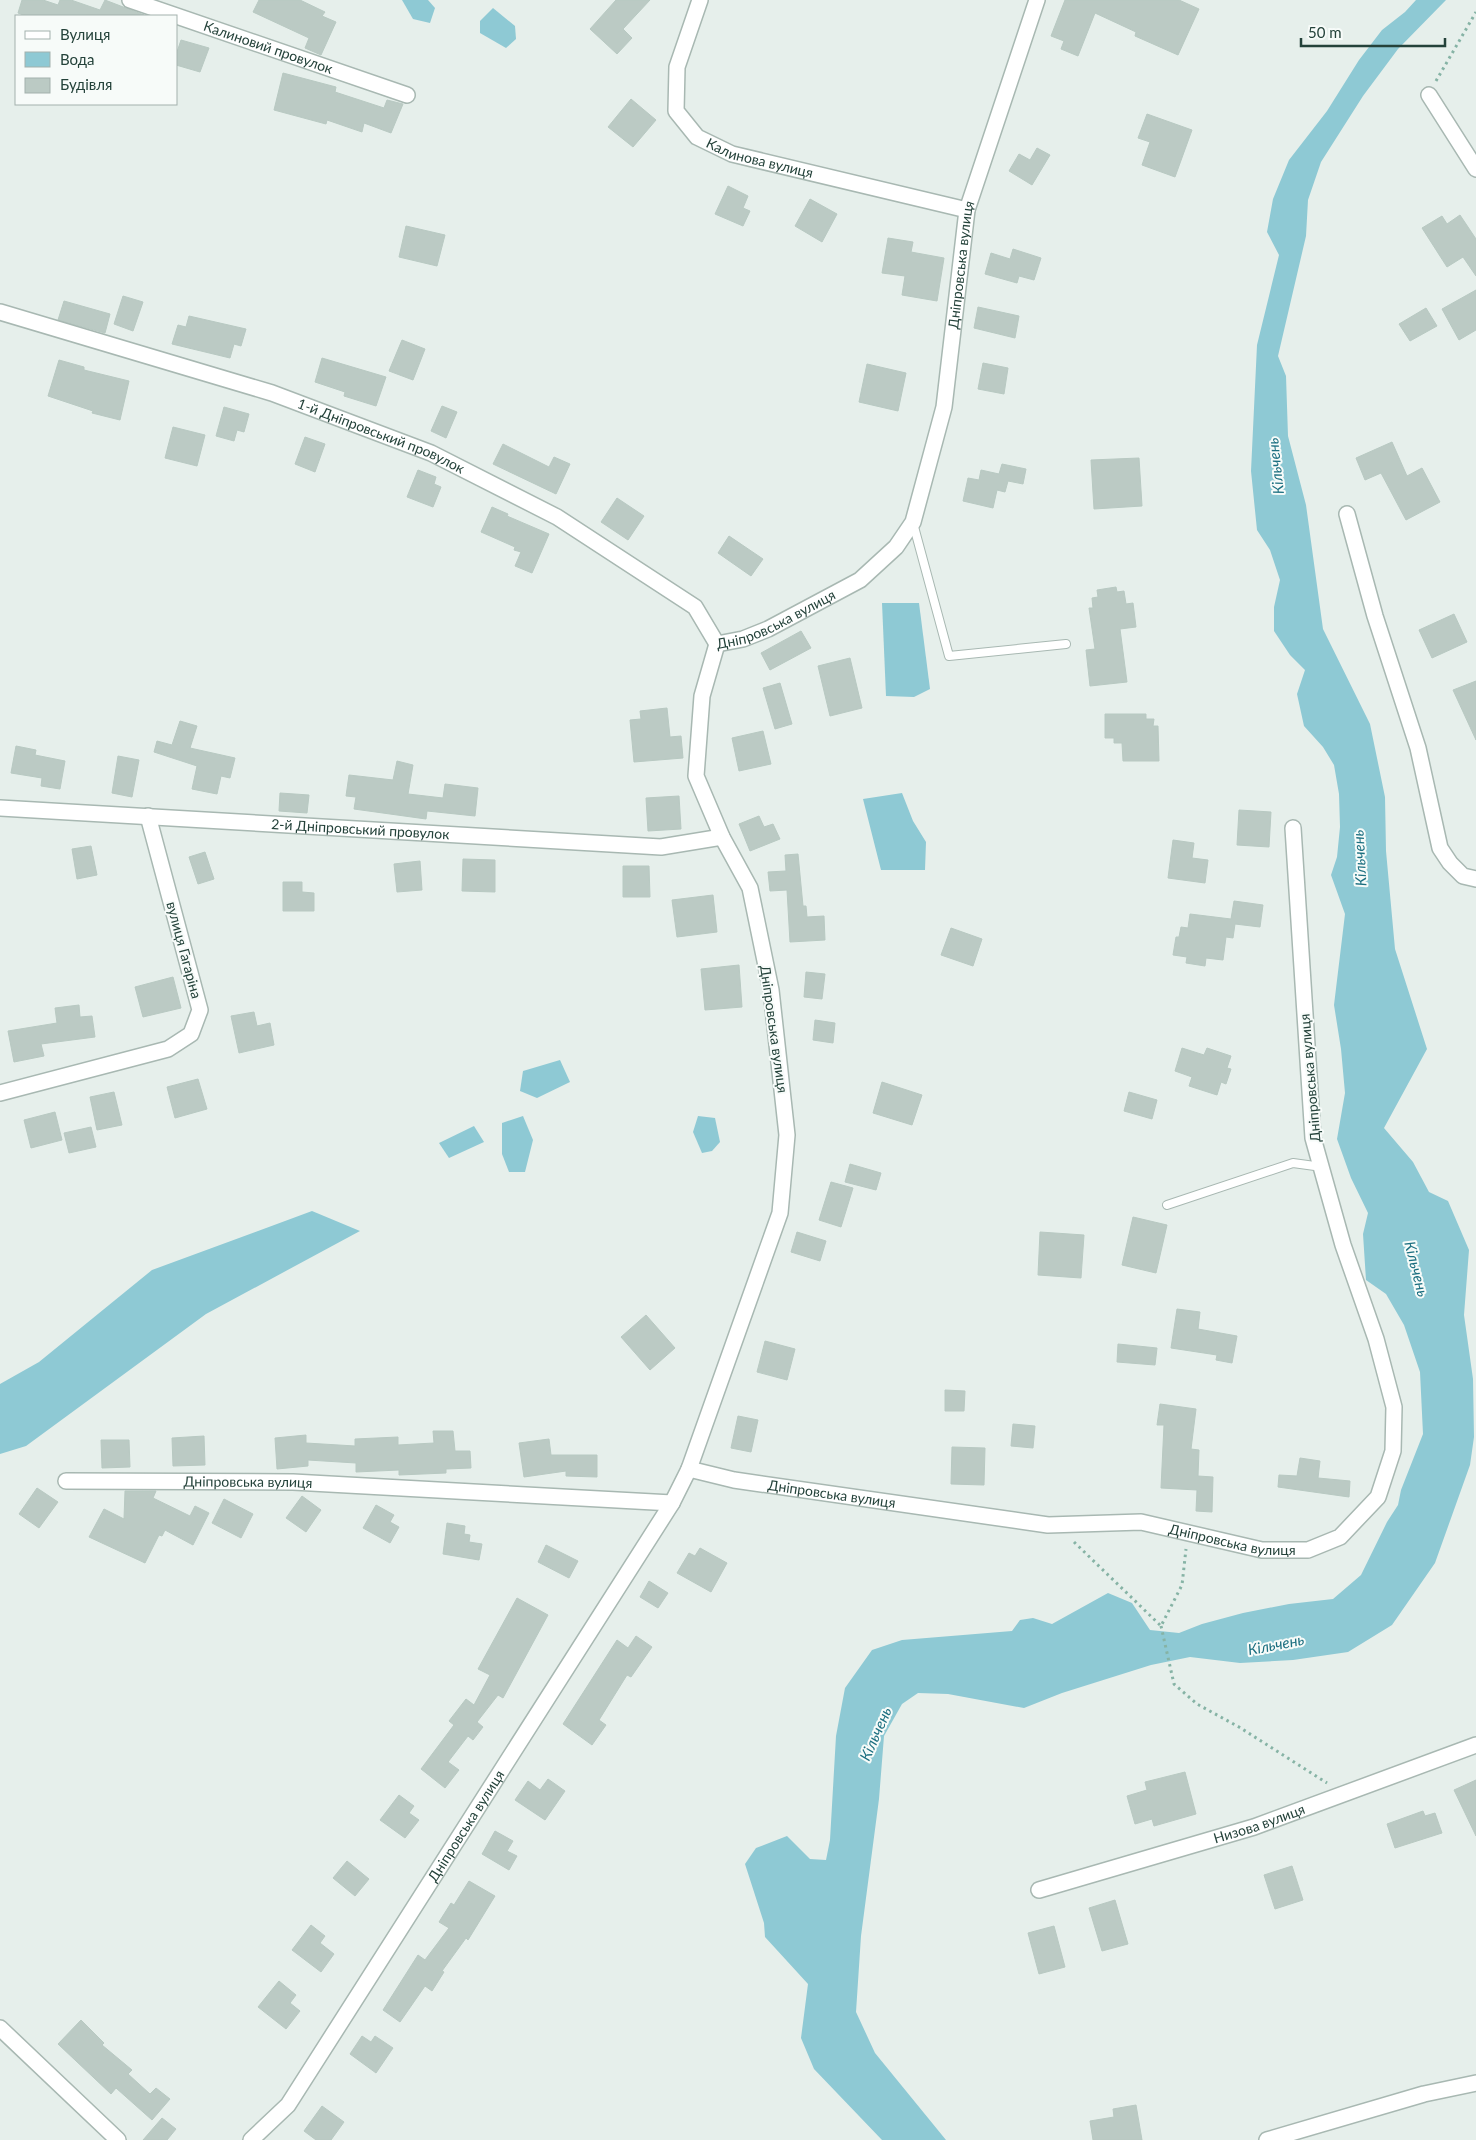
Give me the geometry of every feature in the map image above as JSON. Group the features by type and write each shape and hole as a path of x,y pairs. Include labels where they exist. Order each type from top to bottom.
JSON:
{"street":[{"name":"Калиновий провулок","path":"130,0 174,15"},
{"name":"Калинова вулиця","path":"700,0 677,67 676,111 697,137 732,154 968,210"},
{"name":"Дніпровська вулиця","path":"250,2140 288,2105 672,1503 689,1469 780,1213 787,1135 770,990 750,888 722,837 696,776 702,696 717,644 743,640 768,629 860,580 896,547 913,522 944,407 968,210 1037,0"},
{"name":"Калиновий провулок","path":"178,16 408,95"},
{"path":"1429,95 1476,169"},
{"name":"1-й Дніпровський провулок","path":"0,312 272,393 431,453 558,517 694,607 717,644"},
{"path":"1347,514 1375,616 1418,748 1440,848 1450,863 1463,876 1476,879"},
{"name":"2-й Дніпровський провулок","path":"0,808 661,847 722,837"},
{"name":"вулиця Гагаріна","path":"0,1093 168,1049 191,1034 200,1010 148,816"},
{"name":"Дніпровська вулиця","path":"689,1469 734,1480 1048,1525 1141,1522 1262,1550 1308,1550 1340,1537 1378,1497 1393,1450 1394,1407 1376,1339 1343,1245 1313,1138 1304,1022 1294,828"},
{"name":"Дніпровська вулиця","path":"66,1481 293,1482 672,1503"},
{"name":"Низова вулиця","path":"1039,1890 1254,1827 1476,1745"},
{"path":"0,2028 118,2140"},
{"path":"1267,2140 1424,2094 1476,2083"}],"lane":[{"path":"913,522 949,656 1066,644"},
{"path":"1167,1205 1293,1163 1322,1167"}],"path":[{"path":"1429,95 1476,12"},
{"path":"1186,1531 1186,1555 1182,1585 1162,1626 1170,1674 1174,1684 1197,1704 1239,1727 1343,1794"},
{"path":"1072,1541 1080,1546 1162,1626"}],"water":[{"path":"402,0 428,0 435,8 430,23 413,19"},
{"name":"Кільчень","path":"1416,0 1446,0 1398,49 1363,96 1321,162 1308,200 1306,236 1278,356 1286,376 1288,436 1306,505 1323,629 1370,724 1385,797 1386,851 1395,949 1427,1049 1384,1128 1413,1162 1429,1192 1448,1201 1469,1250 1464,1315 1473,1379 1474,1437 1470,1465 1435,1563 1392,1625 1348,1652 1293,1660 1240,1663 1190,1657 1151,1665 1062,1693 1024,1708 948,1694 918,1693 902,1704 884,1736 879,1799 861,1936 856,2012 875,2053 946,2140 882,2140 814,2069 801,2038 808,1984 765,1937 764,1923 745,1864 756,1848 787,1836 810,1859 826,1860 830,1840 836,1736 845,1688 872,1650 902,1640 1012,1631 1020,1620 1033,1618 1052,1624 1108,1593 1132,1603 1150,1630 1179,1633 1202,1624 1243,1613 1289,1604 1333,1599 1361,1575 1387,1522 1398,1505 1401,1490 1423,1434 1420,1372 1404,1325 1386,1294 1366,1280 1363,1234 1368,1213 1351,1178 1337,1139 1345,1093 1334,1005 1345,914 1331,875 1337,857 1340,827 1339,794 1334,765 1323,747 1304,726 1297,694 1305,670 1290,655 1274,631 1274,607 1280,580 1270,550 1257,530 1251,471 1257,345 1279,255 1267,232 1273,199 1289,160 1327,111 1359,60 1382,30 1405,12"},
{"path":"493,8 515,26 516,39 506,48 480,33 480,21"},
{"path":"882,603 919,603 930,689 914,697 886,696"},
{"path":"902,793 913,821 926,842 925,870 881,870 863,799"},
{"path":"560,1060 570,1082 537,1098 520,1091 523,1071"},
{"path":"523,1116 533,1140 525,1172 509,1172 502,1154 502,1123"},
{"path":"698,1116 715,1118 720,1142 712,1151 702,1153 693,1132"},
{"path":"474,1126 484,1142 449,1158 439,1143"},
{"path":"312,1211 360,1231 206,1314 26,1446 0,1454 0,1384 39,1362 152,1270"}],"building":[{"path":"22,0 43,0 58,5 60,0 71,0 100,10 105,0 144,15 23,15 18,13"},
{"path":"259,0 300,0 325,12 322,16 336,22 321,55 305,48 309,38 253,12"},
{"path":"616,0 650,0 623,29 632,38 617,54 590,29"},
{"path":"1065,0 1179,0 1199,9 1178,55 1135,36 1136,32 1095,13 1078,56 1061,49 1064,41 1051,36"},
{"path":"181,40 209,48 200,72 178,66 178,49"},
{"path":"283,73 336,87 335,92 384,108 387,100 403,104 391,133 364,123 362,132 327,120 326,124 274,110"},
{"path":"631,99 656,120 633,147 608,127"},
{"path":"1147,114 1192,130 1175,177 1142,165 1150,142 1138,138"},
{"path":"1037,148 1050,155 1032,185 1009,171 1019,154 1030,160"},
{"path":"728,186 748,196 743,208 750,211 743,226 715,214"},
{"path":"810,199 837,214 822,242 795,226"},
{"path":"1460,215 1476,239 1476,276 1463,257 1447,267 1422,228 1442,216 1447,224"},
{"path":"406,226 445,235 437,266 399,257"},
{"path":"888,238 913,242 911,252 944,258 937,301 902,295 905,276 882,273"},
{"path":"1013,249 1041,258 1034,280 1019,276 1017,283 985,274 991,253 1010,259"},
{"path":"1476,290 1476,330 1459,340 1442,309"},
{"path":"123,296 143,302 133,331 114,324"},
{"path":"64,301 110,314 105,333 58,320"},
{"path":"978,307 1019,316 1015,338 974,328"},
{"path":"1426,308 1437,326 1410,341 1399,324"},
{"path":"189,316 246,329 241,346 234,344 230,358 172,344 178,325 186,327"},
{"path":"402,340 425,349 413,380 389,371"},
{"path":"322,358 386,377 376,406 344,396 345,392 315,382"},
{"path":"59,360 84,367 84,370 129,381 120,420 92,413 93,411 48,396"},
{"path":"983,363 1008,368 1004,394 978,389"},
{"path":"867,364 906,373 898,411 859,402"},
{"path":"442,406 457,412 446,438 431,431"},
{"path":"224,407 249,414 244,432 237,430 234,441 216,436"},
{"path":"173,427 205,435 197,466 165,458"},
{"path":"305,437 325,444 315,472 295,464"},
{"path":"1392,442 1407,476 1422,468 1440,502 1406,520 1381,473 1365,480 1356,458"},
{"path":"503,444 549,467 554,457 570,464 556,494 493,464"},
{"path":"1139,458 1142,506 1094,509 1091,460"},
{"path":"1002,464 1026,469 1023,484 1008,481 1005,492 997,490 993,508 963,501 968,478 979,480 981,470 999,474"},
{"path":"418,470 436,477 434,484 441,487 433,507 407,497"},
{"path":"617,498 644,516 628,540 601,522"},
{"path":"492,507 508,514 507,516 549,534 532,573 515,566 521,552 514,550 515,547 481,532"},
{"path":"729,536 763,559 751,576 718,553"},
{"path":"1116,587 1117,592 1124,591 1126,604 1133,603 1136,627 1120,629 1127,682 1090,686 1086,650 1095,649 1089,608 1093,608 1092,598 1098,597 1097,590"},
{"path":"1454,614 1467,642 1432,658 1419,630"},
{"path":"801,631 811,648 770,670 761,653"},
{"path":"850,658 862,708 830,716 818,666"},
{"path":"1476,681 1476,740 1453,690"},
{"path":"780,683 792,724 775,729 763,688"},
{"path":"667,708 670,737 681,736 683,758 634,762 630,720 641,719 640,711"},
{"path":"1105,714 1146,714 1146,719 1154,719 1153,726 1158,726 1159,761 1123,761 1122,743 1114,743 1114,738 1105,738"},
{"path":"180,721 197,726 190,748 235,758 230,778 221,776 217,794 192,789 197,766 154,752 157,741 172,745"},
{"path":"763,731 771,764 739,771 732,738"},
{"path":"16,746 36,750 35,755 65,761 60,789 41,786 42,778 11,773"},
{"path":"118,756 139,760 132,797 112,793"},
{"path":"397,761 413,765 408,794 443,798 445,784 478,788 475,816 427,811 426,819 354,809 356,797 346,796 349,775 393,780"},
{"path":"280,793 309,795 307,813 279,811"},
{"path":"679,796 681,829 648,831 646,798"},
{"path":"1239,810 1271,812 1269,847 1237,845"},
{"path":"759,816 764,827 773,824 780,839 750,851 739,824"},
{"path":"1173,840 1194,843 1192,858 1208,860 1205,883 1168,878"},
{"path":"91,846 97,875 77,879 72,849"},
{"path":"205,852 214,879 198,884 189,857"},
{"path":"798,854 803,906 806,906 807,917 824,916 825,940 790,942 787,890 770,891 768,872 786,871 785,855"},
{"path":"463,859 495,860 495,892 462,891"},
{"path":"420,861 422,890 397,892 394,864"},
{"path":"623,866 649,866 650,897 623,897"},
{"path":"283,882 302,882 302,892 314,893 314,911 283,911"},
{"path":"713,895 717,932 677,937 672,900"},
{"path":"1234,901 1263,905 1260,927 1235,924 1233,938 1226,937 1223,960 1206,958 1205,966 1186,963 1187,957 1173,955 1176,937 1179,937 1181,927 1188,928 1190,914 1231,919"},
{"path":"951,928 982,939 973,966 941,955"},
{"path":"739,965 742,1007 705,1010 701,969"},
{"path":"806,972 825,974 822,999 804,997"},
{"path":"173,977 181,1008 143,1017 135,987"},
{"path":"79,1005 80,1017 92,1016 95,1037 41,1044 44,1056 14,1062 8,1031 57,1023 55,1008"},
{"path":"254,1012 257,1026 270,1023 274,1045 239,1053 231,1016"},
{"path":"815,1020 835,1023 833,1043 813,1040"},
{"path":"1182,1048 1204,1055 1207,1048 1231,1056 1227,1068 1231,1069 1226,1084 1221,1082 1217,1095 1189,1086 1192,1077 1175,1071"},
{"path":"198,1079 207,1109 175,1118 167,1087"},
{"path":"882,1082 922,1095 912,1125 873,1113"},
{"path":"114,1092 122,1125 97,1130 90,1097"},
{"path":"1129,1092 1157,1100 1152,1119 1124,1111"},
{"path":"55,1112 62,1140 31,1148 24,1120"},
{"path":"91,1127 96,1147 69,1153 64,1133"},
{"path":"850,1164 881,1173 876,1190 845,1182"},
{"path":"831,1182 853,1188 841,1227 819,1220"},
{"path":"1133,1217 1167,1225 1156,1273 1122,1265"},
{"path":"797,1232 826,1241 820,1261 791,1252"},
{"path":"1040,1232 1084,1235 1081,1278 1038,1275"},
{"path":"1177,1309 1200,1312 1198,1329 1237,1336 1232,1363 1216,1360 1217,1355 1171,1348"},
{"path":"646,1315 675,1348 650,1370 621,1337"},
{"path":"765,1341 795,1349 787,1380 757,1372"},
{"path":"1118,1344 1157,1348 1155,1365 1117,1362"},
{"path":"945,1390 965,1391 964,1411 945,1411"},
{"path":"1160,1404 1196,1409 1191,1449 1199,1450 1198,1476 1213,1477 1212,1512 1196,1511 1197,1490 1161,1488 1164,1425 1157,1425"},
{"path":"738,1416 758,1420 751,1452 731,1448"},
{"path":"1013,1424 1035,1426 1033,1448 1011,1446"},
{"path":"433,1431 453,1431 455,1451 470,1451 471,1468 446,1469 446,1473 399,1475 399,1470 356,1472 356,1463 308,1460 308,1466 277,1469 275,1438 306,1435 306,1443 355,1446 355,1439 398,1437 398,1445 434,1443"},
{"path":"204,1436 205,1465 173,1466 172,1438"},
{"path":"549,1439 551,1455 597,1455 597,1477 566,1476 566,1471 524,1477 519,1443"},
{"path":"101,1440 129,1440 130,1467 102,1468"},
{"path":"952,1447 985,1448 984,1485 951,1484"},
{"path":"1300,1458 1320,1461 1318,1478 1350,1481 1349,1497 1278,1487 1279,1475 1297,1476"},
{"path":"37,1488 58,1502 39,1528 19,1514"},
{"path":"125,1491 156,1491 153,1498 190,1516 195,1506 209,1513 193,1545 165,1530 162,1536 159,1535 145,1563 89,1537 104,1509 124,1519"},
{"path":"302,1496 321,1510 306,1532 286,1518"},
{"path":"224,1499 253,1514 241,1538 212,1523"},
{"path":"376,1505 394,1515 390,1522 399,1527 390,1543 363,1528"},
{"path":"447,1523 465,1526 464,1534 470,1535 469,1542 482,1544 479,1560 443,1554"},
{"path":"546,1545 578,1561 569,1578 538,1562"},
{"path":"700,1548 727,1563 711,1592 677,1573 689,1553 695,1556"},
{"path":"649,1581 668,1593 658,1608 640,1597"},
{"path":"517,1598 548,1615 503,1698 498,1695 477,1722 483,1727 473,1740 468,1736 448,1762 459,1770 445,1788 421,1769 454,1725 449,1721 466,1699 474,1705 490,1675 478,1669"},
{"path":"636,1636 652,1647 631,1677 627,1675 599,1720 606,1725 592,1745 563,1724 617,1640 628,1648"},
{"path":"1185,1772 1196,1814 1154,1826 1152,1819 1135,1824 1127,1796 1147,1790 1145,1782"},
{"path":"548,1779 565,1791 545,1820 515,1800 528,1781 540,1790"},
{"path":"1476,1780 1476,1836 1454,1790"},
{"path":"399,1795 414,1806 409,1813 419,1820 405,1838 380,1820"},
{"path":"1423,1811 1425,1816 1435,1813 1442,1833 1395,1848 1387,1824"},
{"path":"495,1831 513,1841 507,1851 517,1856 509,1870 482,1854"},
{"path":"347,1861 369,1879 355,1896 333,1878"},
{"path":"1292,1866 1303,1900 1275,1909 1264,1875"},
{"path":"469,1881 495,1896 468,1940 466,1938 442,1971 444,1972 432,1991 425,1986 400,2022 383,2010 418,1955 425,1960 449,1928 439,1922 451,1903 454,1905"},
{"path":"1115,1900 1128,1944 1102,1951 1089,1908"},
{"path":"311,1925 325,1936 320,1943 334,1954 321,1972 292,1950"},
{"path":"1054,1926 1065,1967 1039,1974 1028,1933"},
{"path":"279,1981 296,1995 290,2003 300,2011 286,2029 258,2007"},
{"path":"81,2020 104,2043 102,2045 132,2070 128,2074 150,2094 156,2088 170,2099 152,2120 116,2088 111,2094 58,2044"},
{"path":"362,2036 371,2042 375,2036 393,2048 376,2073 350,2054"},
{"path":"1136,2105 1142,2140 1093,2140 1090,2121 1114,2117 1113,2109"},
{"path":"322,2106 344,2122 331,2140 316,2140 304,2131"},
{"path":"162,2118 176,2129 167,2140 143,2140"}]}
